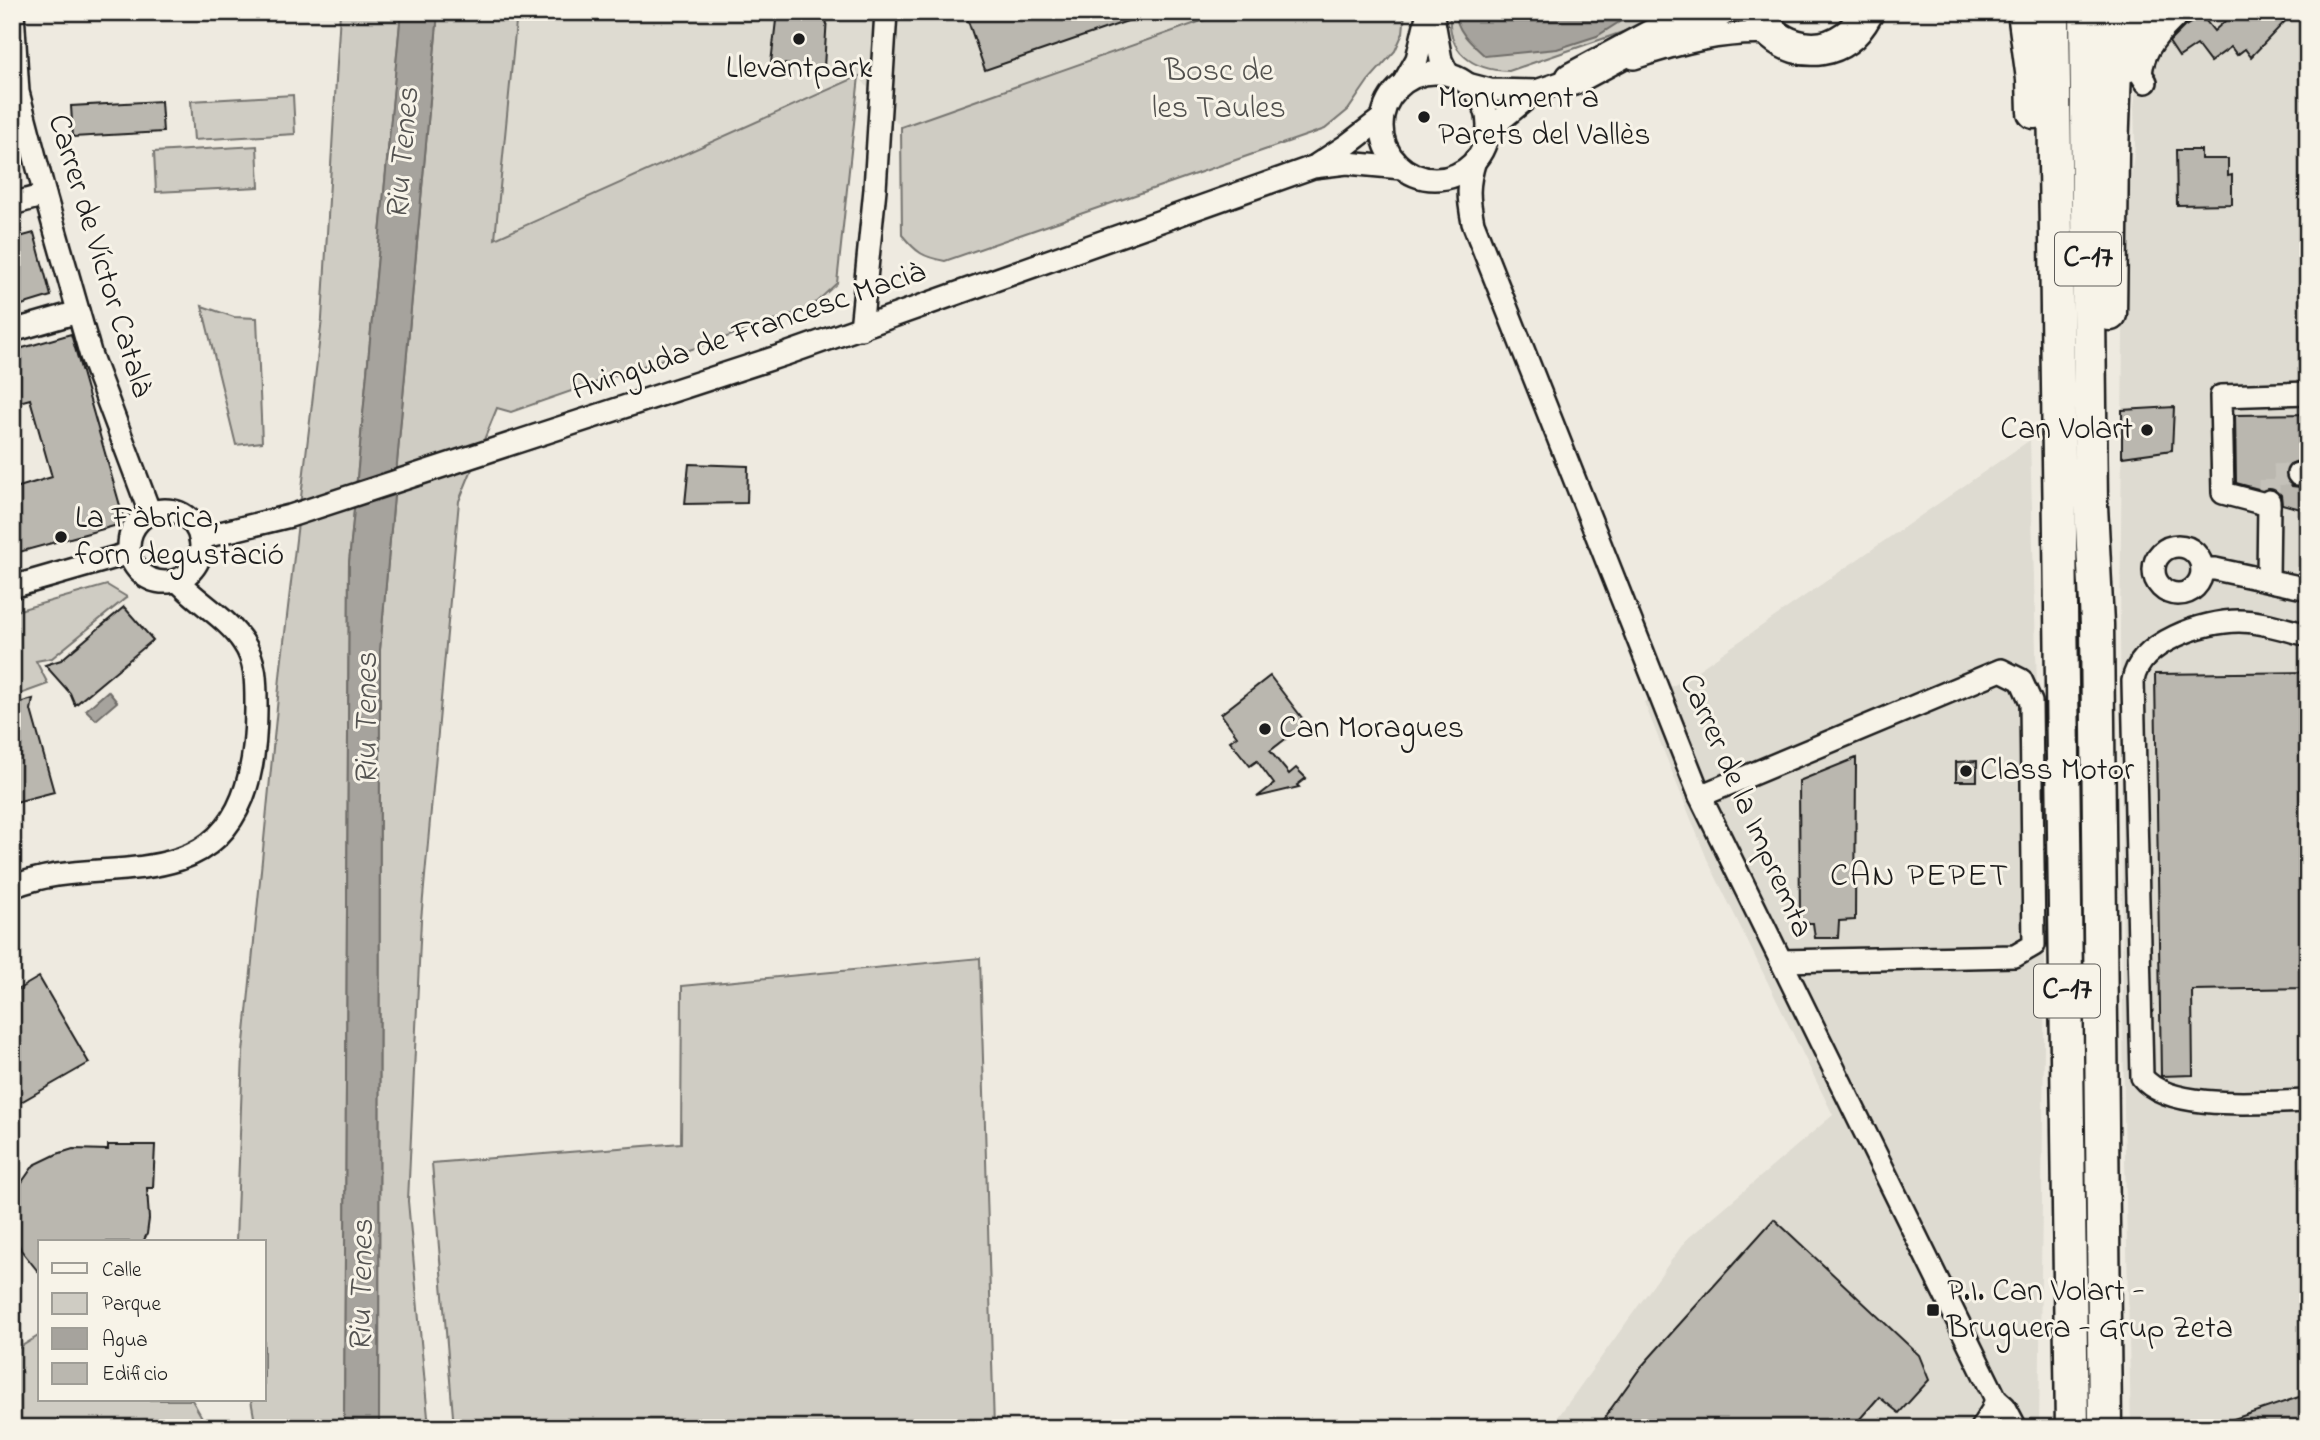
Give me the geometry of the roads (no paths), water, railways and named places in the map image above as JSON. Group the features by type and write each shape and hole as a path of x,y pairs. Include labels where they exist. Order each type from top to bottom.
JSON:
{"highway":[{"path":"1572,79 1658,33 1687,12"},
{"path":"1765,23 1787,44 1807,50 1827,48 1846,38 1867,12"},
{"path":"2024,12 2033,79 2046,349 2076,505"},
{"name":"C-17","path":"2053,12 2076,505 2097,624 2105,1428"},
{"name":"C-17","path":"2072,1428 2076,505 2086,12"},
{"path":"2076,505 2108,433 2117,12"},
{"path":"2114,125 2128,57 2144,12"}],"street":[{"name":"Carrer de Víctor Català","path":"13,12 18,92 45,195 91,356 149,513"},
{"path":"861,329 875,189 886,12"},
{"path":"1430,12 1441,60 1482,102 1487,114 1486,138"},
{"path":"1430,12 1417,59 1404,82 1386,104 1382,118 1385,147 1402,168 1414,175 1428,178 1455,175 1475,160"},
{"path":"1674,45 1727,12"},
{"path":"2146,82 2141,74 2149,47 2157,35 2181,12"},
{"path":"1404,82 1427,73 1458,79 1490,90 1536,91 1674,45 1738,33 1765,23"},
{"path":"1473,223 1467,195 1475,160 1486,138 1503,118 1536,91"},
{"path":"1313,167 1382,118"},
{"path":"1313,167 1347,163 1402,168"},
{"name":"Avinguda de Francesc Macià","path":"201,538 290,516 861,329 1313,167"},
{"path":"1428,178 1457,199 1473,223"},
{"path":"12,204 45,195"},
{"name":"Carrer de la Impremta","path":"1473,223 1700,796 1996,1399 2005,1407 2016,1428"},
{"path":"12,331 78,312"},
{"path":"2268,579 2269,503 2223,492 2221,396 2308,393"},
{"path":"171,510 181,513 190,520 201,538 201,549 194,568 177,580 159,581 149,578 140,572 130,553 129,541 133,530 149,513 171,510"},
{"path":"12,587 130,553"},
{"path":"2202,569 2215,569 2308,589"},
{"path":"12,887 56,873 137,867 180,858 218,836 243,800 251,776 256,731 253,662 243,641 177,580"},
{"path":"2308,635 2239,621 2200,626 2162,644 2138,666 2133,681 2142,1077 2150,1087 2182,1099 2308,1101"},
{"path":"1700,796 2001,670 2021,680 2031,702 2034,945 2015,956 1781,961"},
{"path":"1981,1428 1996,1399"}],"water":[{"name":"Riu Tenes","path":"401,12 438,12 380,650 379,1428 344,1428 349,563"},
{"path":"1456,12 1635,12 1597,36 1557,49 1485,56 1461,31"},
{"path":"108,691 117,702 96,720 86,710"}],"tunnel":[{"path":"2269,501 2269,475 2298,474"}],"place":[{"name":"Llevantpark","path":"799,39"},
{"name":"Monument a Parets del Vallès","path":"1424,117"},
{"name":"Can Volart","path":"2147,430"},
{"name":"La Fàbrica, forn degustació","path":"61,537"},
{"name":"Can Moragues","path":"1265,729"},
{"name":"Class Motor","path":"1966,771"},
{"name":"P.I. Can Volart - Bruguera - Grup Zeta","path":"1933,1310"}],"district":[{"name":"CAN PEPET","path":"1920,877"}],"park label":[{"name":"Bosc de les Taules","path":"1219,90"}]}
